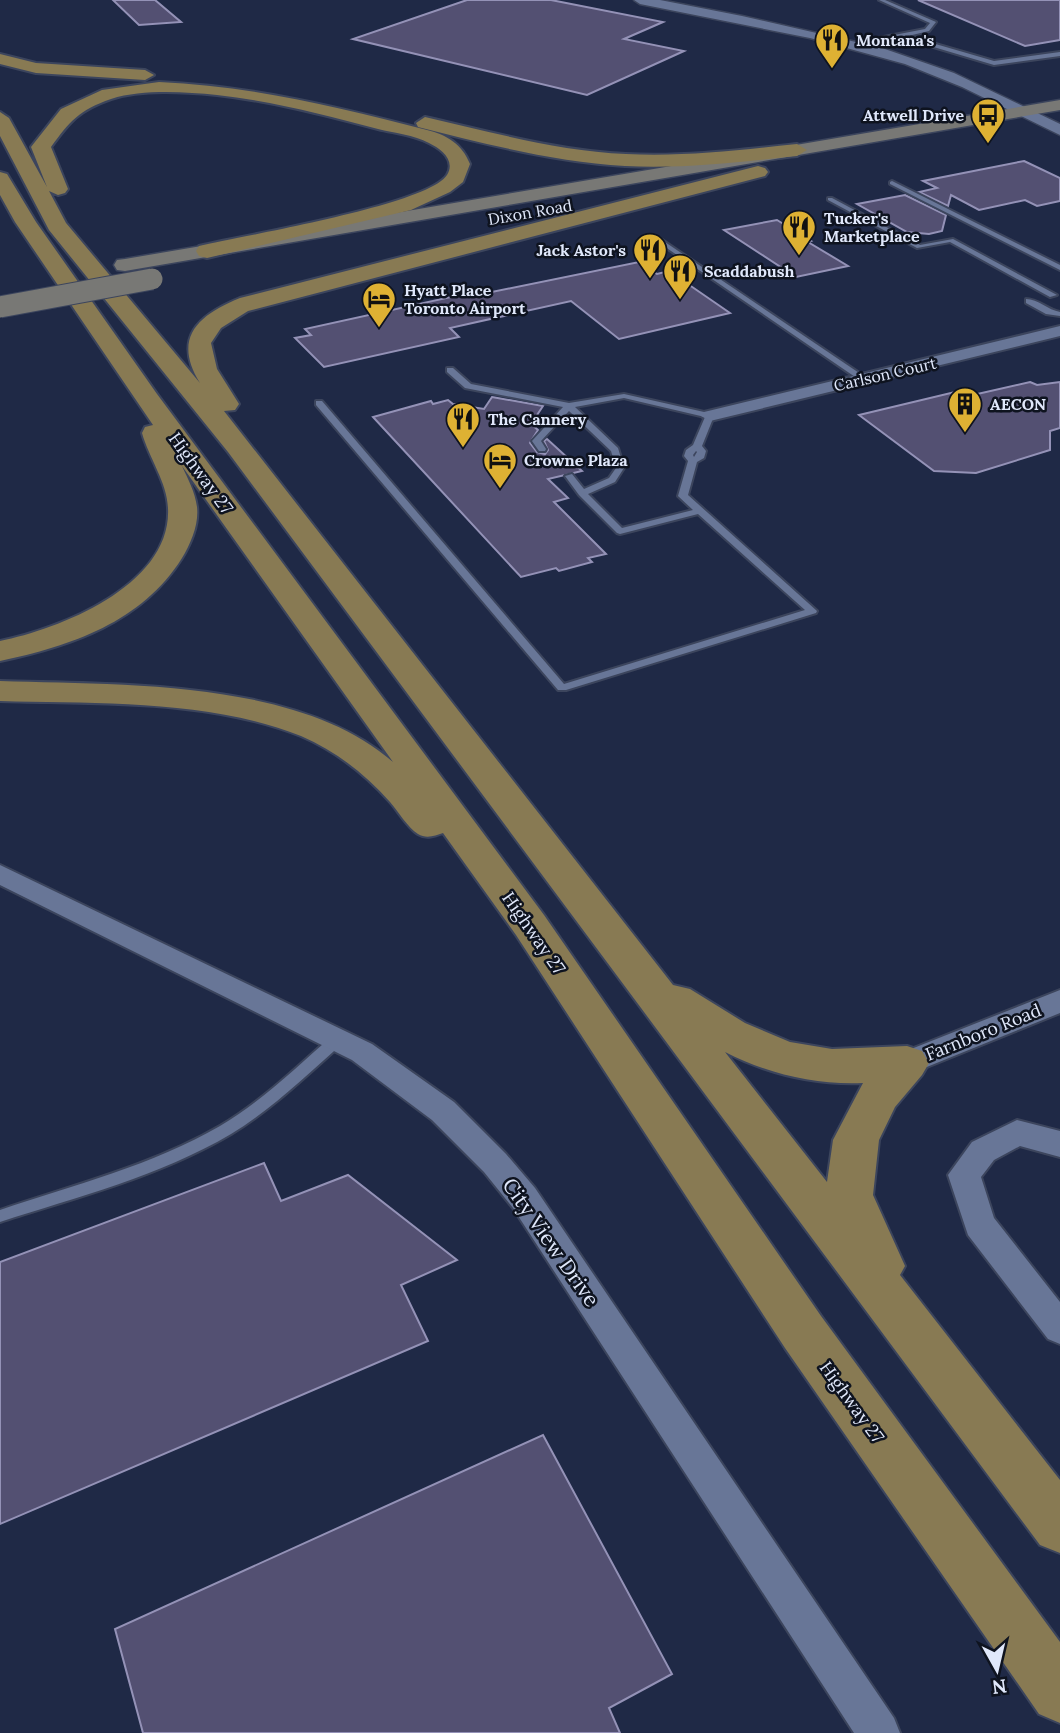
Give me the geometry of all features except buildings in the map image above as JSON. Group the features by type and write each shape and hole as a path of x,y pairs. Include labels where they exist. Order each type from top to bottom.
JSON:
{"main road":[{"path":"0,59 57,70 229,82 599,157 652,161 690,160 797,150"},
{"path":"57,225 62,198 41,147 51,127 71,111 91,101 132,91 191,86 257,93 435,138 456,153 460,164 456,178 415,202 206,251"},
{"name":"Dixon Road","path":"0,307 761,172 1022,119 1060,105"},
{"name":"Dixon Road","path":"0,287 1001,116 1055,123"},
{"path":"0,118 57,225 238,446 1060,1525"},
{"path":"238,446 227,405 204,369 199,343 210,323 225,312 261,299 761,172"},
{"name":"Highway 27","path":"0,178 26,222 148,400 530,925 803,1332 1060,1693"},
{"path":"0,207 26,222"},
{"path":"0,651 18,649 101,618 140,590 163,566 183,518 180,497 156,441 148,400"},
{"path":"0,691 184,702 241,709 299,722 352,747 402,792 446,844 530,925"},
{"path":"647,981 715,1028 788,1059 831,1066 907,1063"},
{"path":"904,1322 849,1195 856,1140 878,1096 907,1063"}],"street":[{"path":"639,0 853,45 910,61 961,82 1060,144"},
{"path":"961,82 968,93 1001,116"},
{"name":"Carlson Court","path":"710,416 1060,331"},
{"name":"City View Drive","path":"0,874 374,1059 443,1111 495,1163 524,1198 878,1733"},
{"name":"Farnboro Road","path":"907,1063 1060,1001"},
{"path":"1060,1144 1017,1133 983,1151 964,1175 980,1225 1060,1328"}],"lane":[{"path":"853,45 927,30 933,22 881,0"},
{"path":"900,35 994,63 1060,54"},
{"path":"892,183 1060,268"},
{"path":"830,199 919,247 951,240 1054,295"},
{"path":"657,239 864,379"},
{"path":"1043,298 1060,308"},
{"path":"1029,301 1049,312 1060,314"},
{"path":"319,403 562,688 812,611 683,496 693,460 700,458 702,451 697,447 710,416 624,396 569,406 468,386 450,370"},
{"path":"542,449 536,440 569,406"},
{"path":"569,406 615,450 620,468 612,480 582,493"},
{"path":"569,476 582,493 621,531 701,511"},
{"path":"0,1216 116,1177 207,1140 280,1091 338,1040"}],"place":[{"name":"Montana's","path":"832,70"},
{"name":"Attwell Drive","path":"988,145"},
{"name":"Tucker's Marketplace","path":"799,257"},
{"name":"Jack Astor's","path":"650,280"},
{"name":"Scaddabush","path":"680,301"},
{"name":"Hyatt Place Toronto Airport","path":"379,329"},
{"name":"AECON","path":"965,434"},
{"name":"The Cannery","path":"463,449"},
{"name":"Crowne Plaza","path":"500,490"}]}
